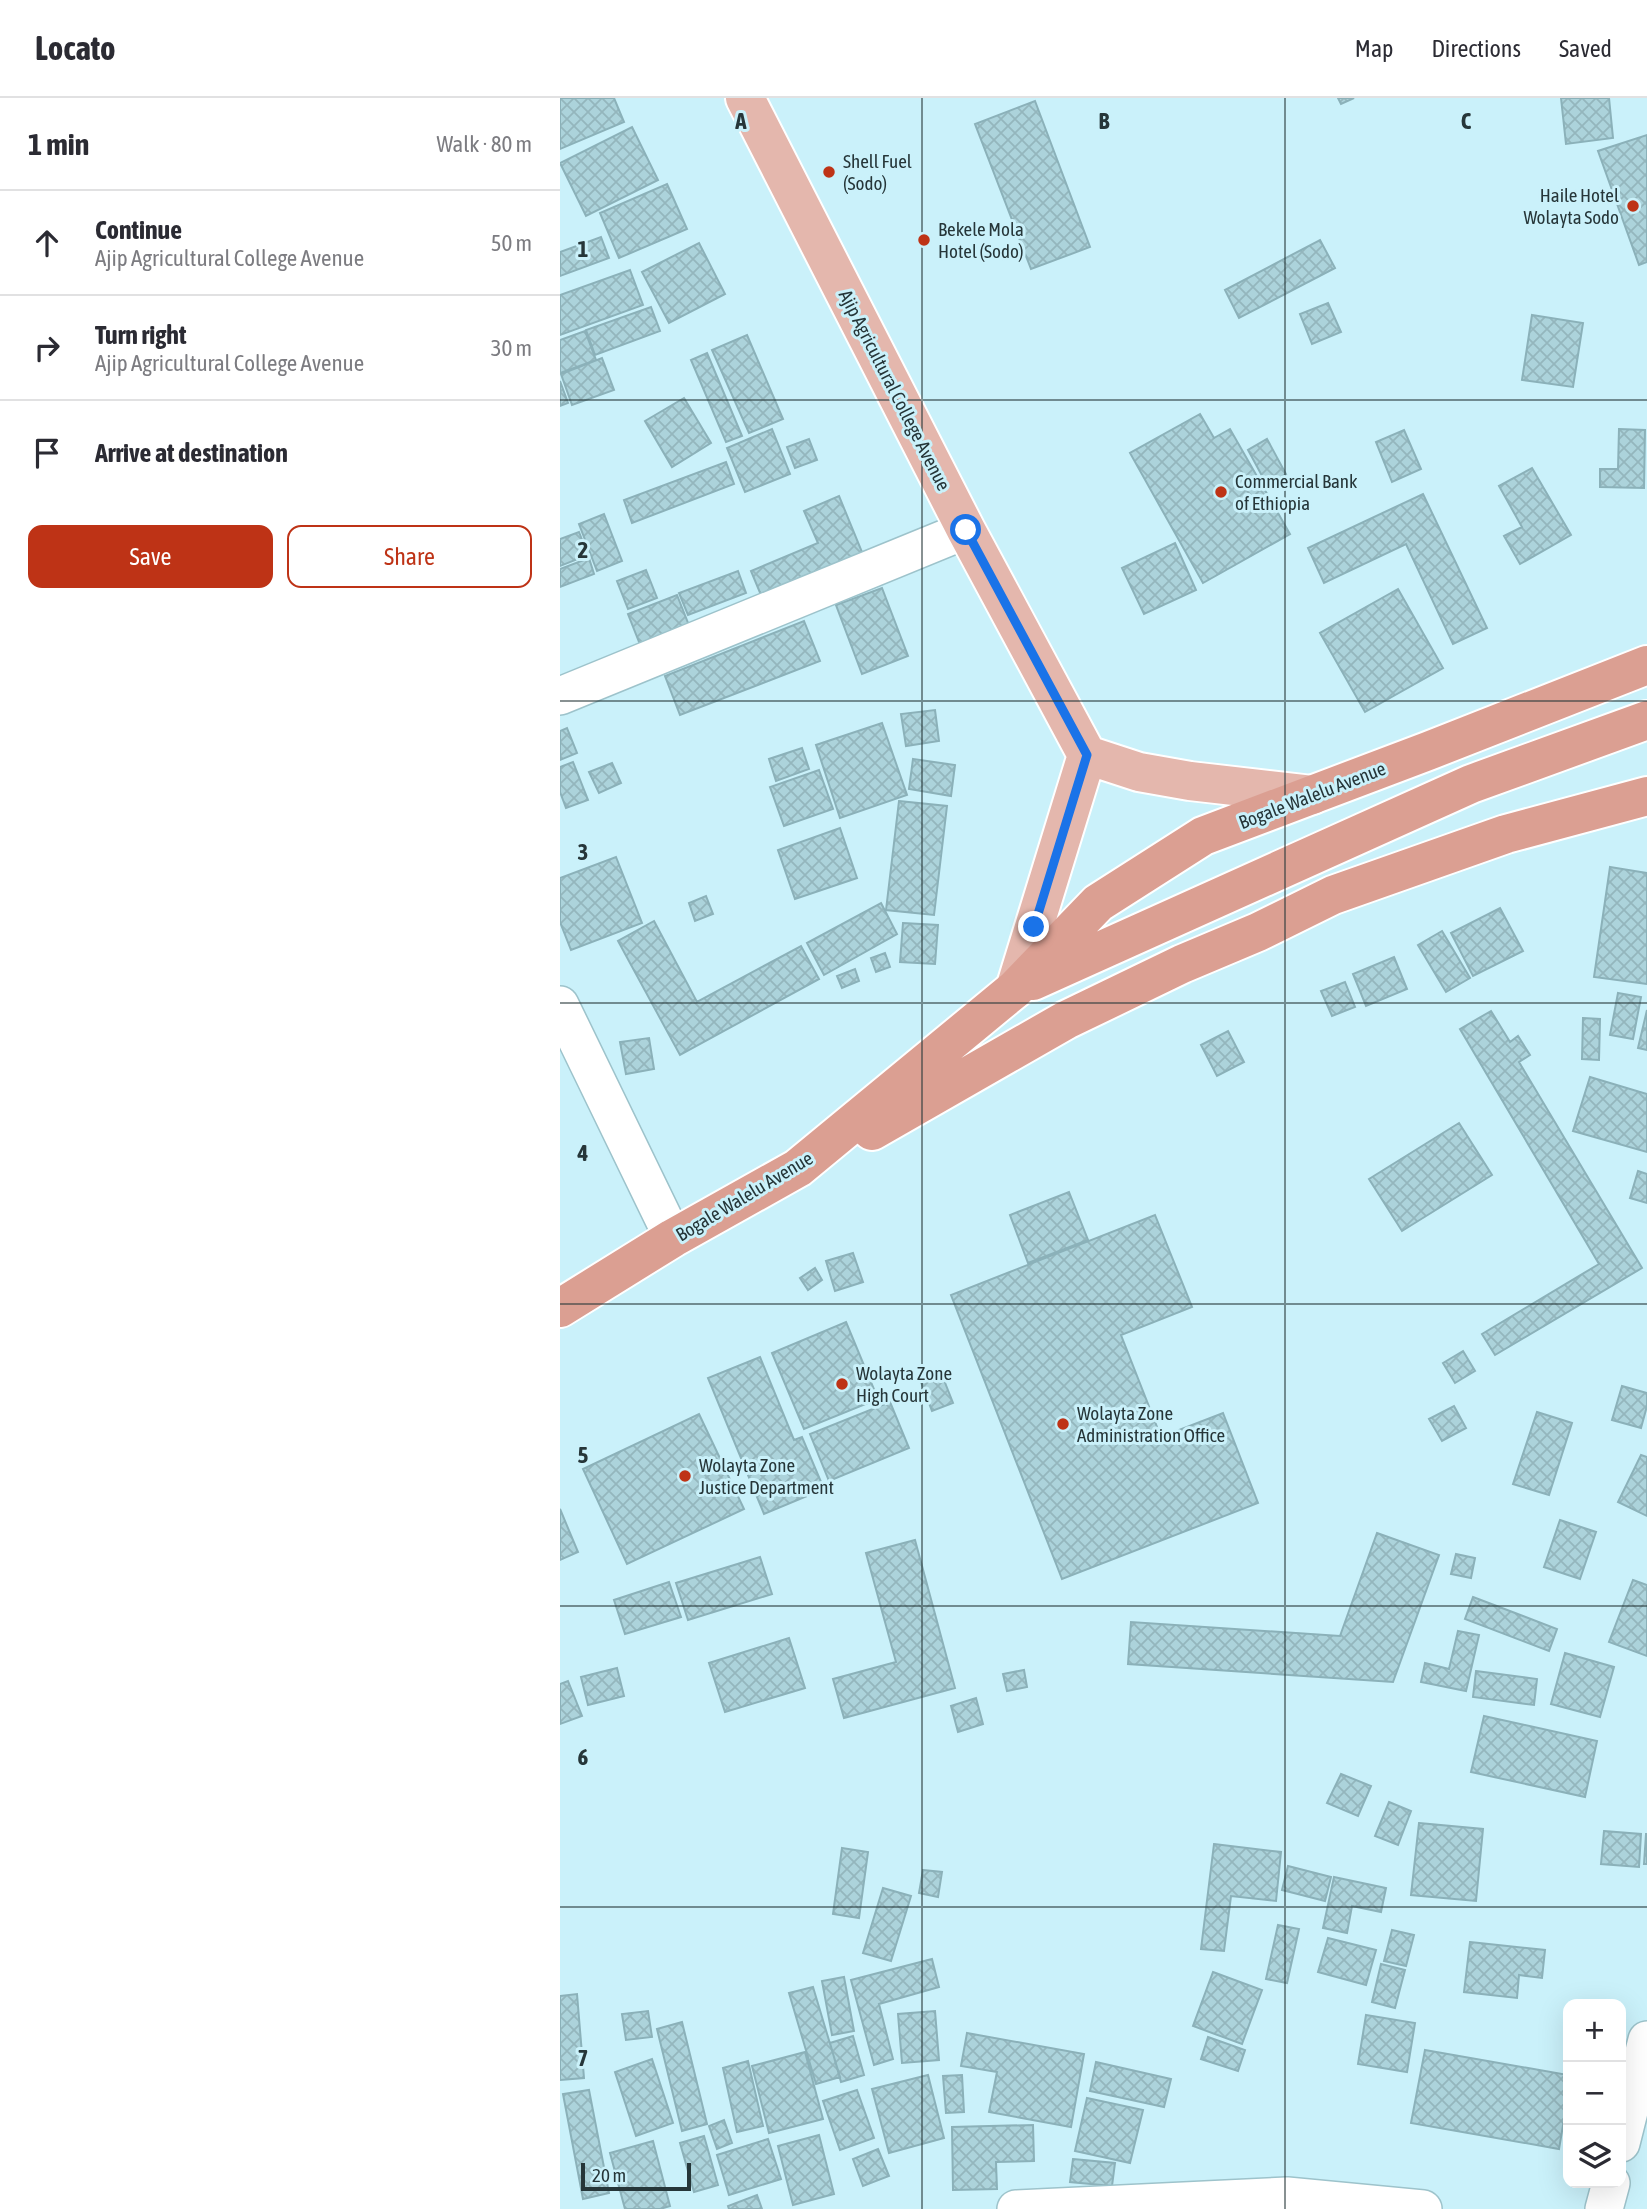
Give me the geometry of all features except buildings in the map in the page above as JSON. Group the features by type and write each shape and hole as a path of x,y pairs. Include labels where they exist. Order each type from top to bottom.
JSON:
{"highway":[{"name":"Bogale Walelu Avenue","path":"560,1308 673,1238 798,1168 1015,989 1098,903 1203,836 1647,665"},
{"name":"Bogale Walelu Avenue","path":"1015,989 1471,783 1647,720"},
{"path":"798,1168 872,1131 1066,1020 1333,895 1506,834 1647,796"}],"main road":[{"name":"Ajip Agricultural College Avenue","path":"745,98 966,530 1087,755"},
{"path":"1015,989 1087,755 1139,772 1190,781 1312,795"}],"street":[{"path":"560,696 966,530"},
{"path":"560,1005 673,1238"},
{"path":"1626,2125 1647,2040"},
{"path":"1604,2209 1610,2188"},
{"path":"1016,2209 1287,2196 1423,2209"}],"place":[{"name":"Shell Fuel (Sodo)","path":"829,172"},
{"name":"Haile Hotel Wolayta Sodo","path":"1633,206"},
{"name":"Bekele Mola Hotel (Sodo)","path":"924,240"},
{"name":"Commercial Bank of Ethiopia","path":"1221,492"},
{"name":"Wolayta Zone High Court","path":"842,1384"},
{"name":"Wolayta Zone Administration Office","path":"1063,1424"},
{"name":"Wolayta Zone Justice Department","path":"685,1476"}],"route":[{"path":"966,530 1087,755 1034,927"}]}
